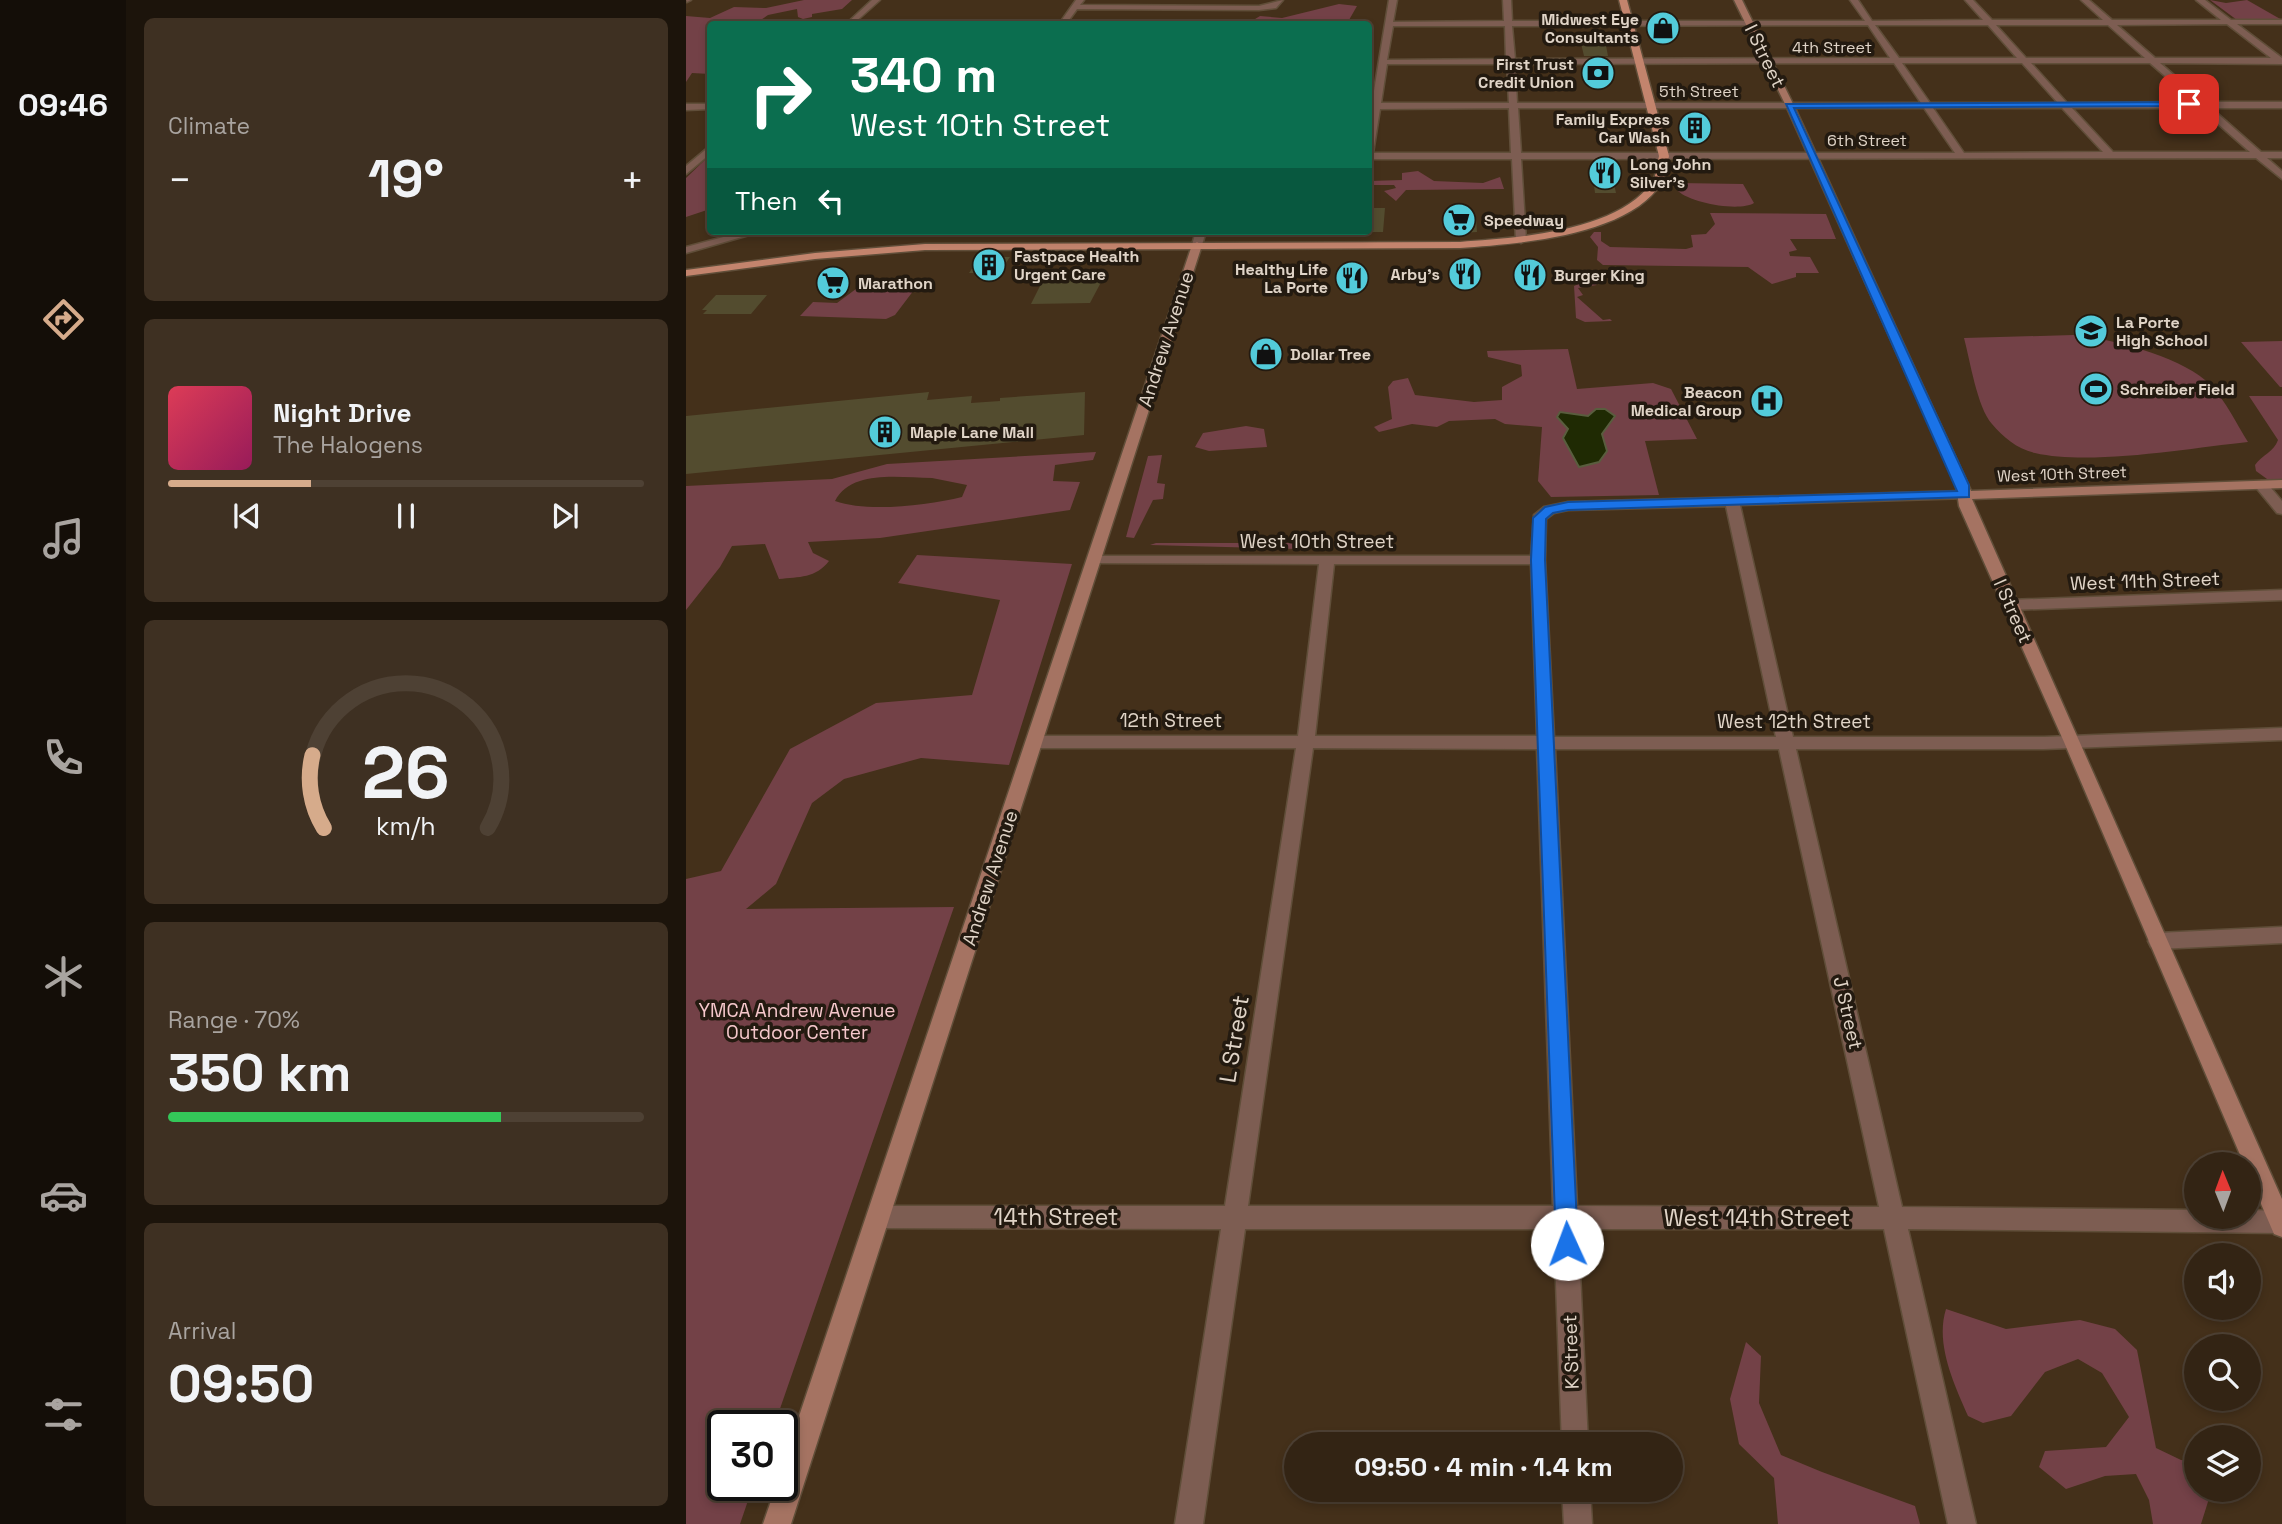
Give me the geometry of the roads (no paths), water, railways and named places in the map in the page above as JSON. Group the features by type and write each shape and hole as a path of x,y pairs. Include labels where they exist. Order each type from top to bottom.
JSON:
{"main road":[{"path":"686,273 809,257 899,249 1197,245 1429,246 1521,240 1590,224 1616,214 1646,195 1663,173 1664,156 1623,0"}],"street":[{"path":"852,21 876,0"},
{"path":"1064,21 1078,3 1245,8 1268,7 1279,0"},
{"path":"1372,106 1393,0"},
{"path":"1507,0 1521,240"},
{"name":"I Street","path":"1738,0 1963,485 1966,506 2073,742 2281,1224"},
{"path":"1854,0 1962,156"},
{"path":"1969,0 2110,155"},
{"path":"2085,0 2282,176"},
{"path":"2200,0 2281,61"},
{"path":"1389,24 2282,22"},
{"name":"4th Street","path":"1382,62 2281,61"},
{"path":"1372,69 1382,62"},
{"name":"5th Street","path":"1372,106 2282,105"},
{"path":"686,107 707,107"},
{"path":"686,171 707,152"},
{"name":"6th Street","path":"1372,155 2282,155"},
{"path":"686,250 743,235"},
{"name":"Andrew Avenue","path":"777,1524 1200,235"},
{"name":"West 10th Street","path":"1549,510 1568,506 2282,484"},
{"path":"2261,485 2282,510"},
{"name":"J Street","path":"1732,502 1962,1524"},
{"name":"K Street","path":"1549,510 1538,522 1538,560 1575,1432"},
{"name":"West 10th Street","path":"1095,559 1538,560"},
{"name":"L Street","path":"1189,1524 1306,740 1327,561"},
{"name":"West 11th Street","path":"2010,605 2282,595"},
{"name":"West 12th Street","path":"1306,740 2073,742 2282,734"},
{"name":"12th Street","path":"1035,742 1306,740"},
{"path":"2158,941 2282,935"},
{"name":"14th Street","path":"879,1217 1233,1217"},
{"name":"West 14th Street","path":"1233,1217 1895,1218 2281,1224"},
{"path":"1577,1502 1578,1524"}],"place":[{"name":"Midwest Eye Consultants","path":"1663,28"},
{"name":"First Trust Credit Union","path":"1598,73"},
{"name":"Family Express Car Wash","path":"1695,128"},
{"name":"Long John Silver's","path":"1605,173"},
{"name":"Speedway","path":"1459,220"},
{"name":"Fastpace Health Urgent Care","path":"989,265"},
{"name":"Arby's","path":"1465,274"},
{"name":"Burger King","path":"1530,275"},
{"name":"Healthy Life La Porte","path":"1352,278"},
{"name":"Marathon","path":"833,283"},
{"name":"La Porte High School","path":"2091,331"},
{"name":"Dollar Tree","path":"1266,354"},
{"name":"Schreiber Field","path":"2096,389"},
{"name":"Beacon Medical Group","path":"1767,401"},
{"name":"Maple Lane Mall","path":"885,432"}],"park label":[{"name":"YMCA Andrew Avenue Outdoor Center","path":"797,1021"}]}
